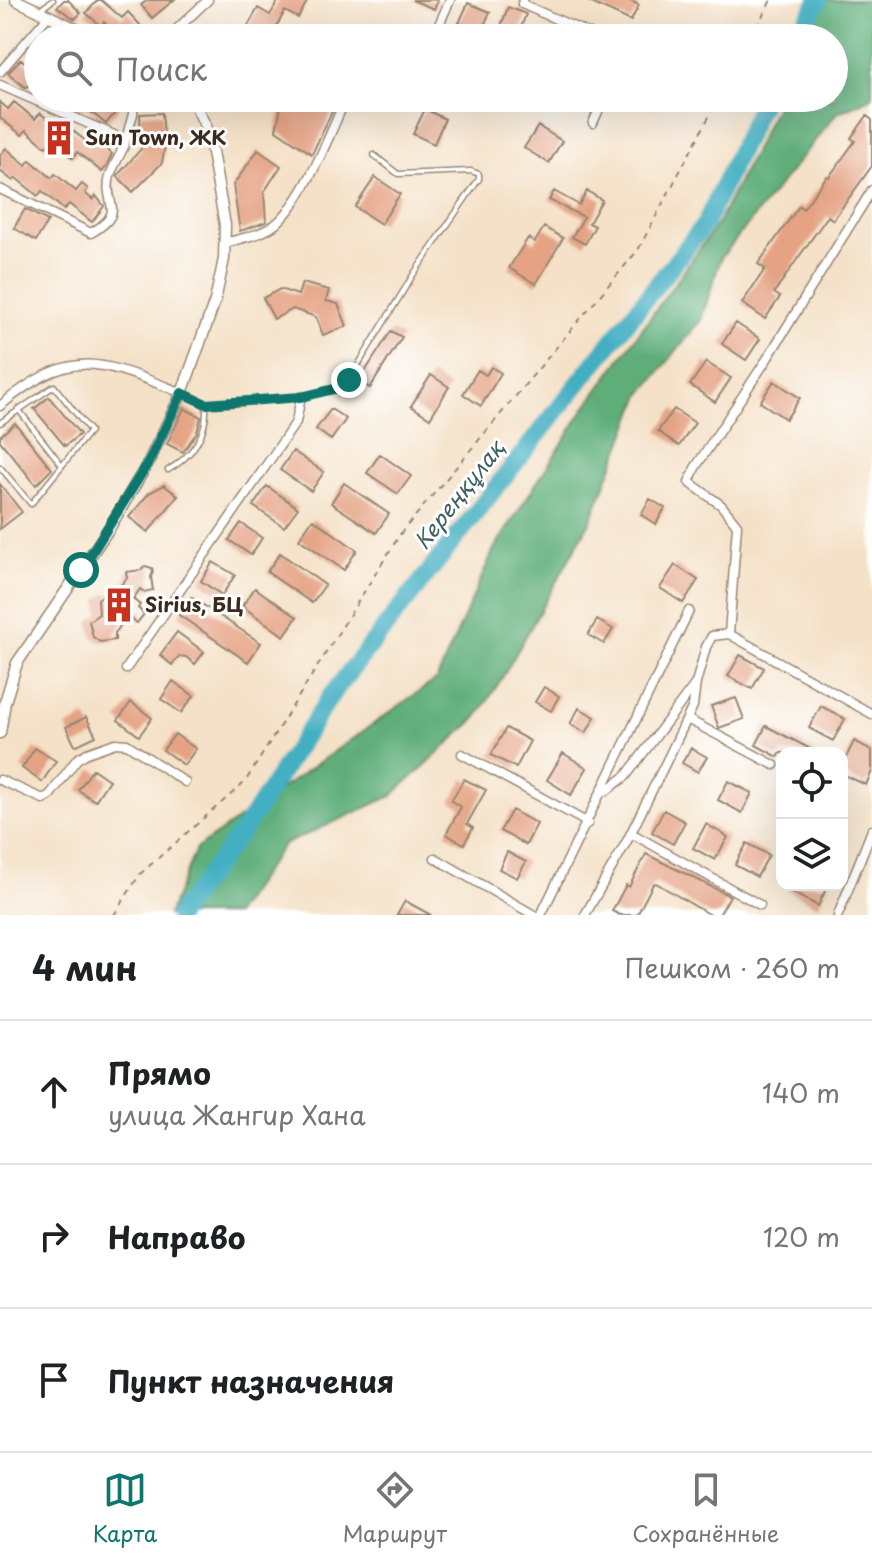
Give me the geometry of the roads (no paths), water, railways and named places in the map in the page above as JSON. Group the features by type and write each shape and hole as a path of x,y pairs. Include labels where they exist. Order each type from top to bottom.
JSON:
{"street":[{"path":"16,0 66,24"},
{"path":"182,24 208,0"},
{"path":"439,24 450,0"},
{"path":"519,1 569,24"},
{"path":"37,24 44,13"},
{"path":"0,72 24,44"},
{"path":"0,85 24,96"},
{"path":"62,112 114,135 124,146"},
{"path":"0,189 91,233 110,218 114,204 109,190 110,176 124,146 133,112"},
{"path":"0,733 5,682 129,496 182,393 215,301 224,259 225,225 212,152 199,112"},
{"path":"225,243 268,229 288,211 321,154 340,112"},
{"path":"593,123 598,112"},
{"path":"729,634 737,525 721,505 689,482 872,190"},
{"path":"0,406 27,384 59,367 86,363 106,366 182,393"},
{"path":"126,669 296,422 301,397"},
{"path":"541,915 689,611"},
{"path":"585,915 631,833 693,706 696,683 712,636 729,634 872,714"},
{"path":"602,794 626,776 696,683"},
{"path":"687,719 774,765"},
{"path":"0,780 43,799 50,795 77,759 115,743 127,744 185,782"},
{"path":"462,754 588,823"},
{"path":"838,915 872,830"},
{"path":"631,833 760,905"},
{"path":"435,858 534,915"}],"lane":[{"path":"44,13 53,0"},
{"path":"182,393 206,404 301,397 338,388 349,380 413,275 479,179 479,174 471,171 398,174 374,155"},
{"path":"0,423 54,386 90,431 31,504 0,467"},
{"path":"168,470 178,465 202,435 207,421 206,404"},
{"path":"18,409 61,464"}],"waterway":[{"name":"Кереңқұлақ","path":"804,24 819,0"},
{"name":"Кереңқұлақ","path":"178,915 248,823 332,694 705,224 757,112"}],"place":[{"name":"Sun Town, ЖК","path":"59,138"},
{"name":"Sirius, БЦ","path":"119,605"}]}
